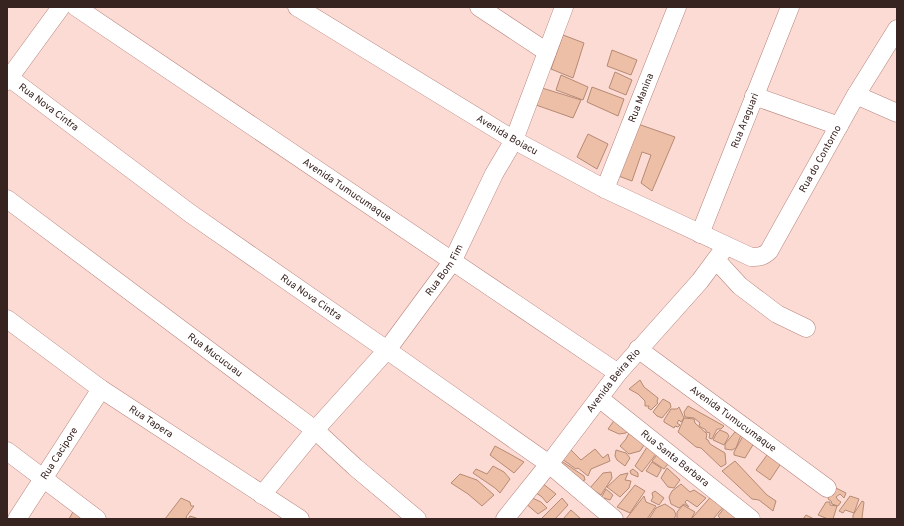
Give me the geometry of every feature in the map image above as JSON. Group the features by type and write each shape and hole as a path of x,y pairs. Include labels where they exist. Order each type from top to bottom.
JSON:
{"street":[{"path":"8,79 61,7"},
{"name":"Avenida Tumucumaque","path":"76,7 618,373"},
{"name":"Avenida Boiacu","path":"297,7 514,140 605,189 700,234 721,253 740,286 777,314 806,328"},
{"path":"479,7 547,52"},
{"name":"Rua Bom Fim","path":"262,495 315,430 387,350 452,262 494,174 514,140 564,7"},
{"name":"Rua Manina","path":"605,189 677,7"},
{"name":"Rua Araguari","path":"700,234 790,7"},
{"name":"Rua do Contorno","path":"721,253 759,257 769,251 856,95 897,29"},
{"name":"Rua Nova Cintra","path":"8,79 191,214 549,464 614,519"},
{"path":"856,95 897,113"},
{"path":"754,96 839,126"},
{"name":"Rua Mucucuau","path":"7,199 315,430 355,467 417,519"},
{"name":"Avenida Beira Rio","path":"504,519 549,464 618,373 700,281 721,253"},
{"name":"Rua Tapera","path":"7,319 101,389 300,519"},
{"name":"Avenida Tumucumaque","path":"638,349 827,488"},
{"name":"Rua Cacipore","path":"17,519 101,389"},
{"name":"Rua Santa Barbara","path":"599,398 751,519"},
{"path":"7,451 97,519"}],"building":[{"path":"563,35 584,43 573,78 551,69"},
{"path":"612,50 637,60 631,75 607,66"},
{"path":"615,72 632,80 626,95 609,88"},
{"path":"561,75 588,87 583,100 556,90"},
{"path":"592,87 624,99 618,116 587,102"},
{"path":"542,88 581,100 573,118 536,105"},
{"path":"638,124 675,137 652,191 641,183 651,155 642,152 632,181 616,175"},
{"path":"588,134 608,144 597,169 577,157"},
{"path":"640,380 644,387 658,398 658,403 651,410 648,408 649,406 645,406 645,401 638,394 629,389"},
{"path":"663,399 670,403 671,407 662,418 653,412"},
{"path":"688,406 724,426 721,429 717,429 712,439 709,438 710,433 706,432 706,430 699,426 700,423 694,418 685,417 684,412"},
{"path":"679,407 684,418 681,422 679,420 677,423 680,425 678,427 675,426 674,428 664,422 664,420 671,409 677,409"},
{"path":"618,415 631,426 626,433 619,434 608,429"},
{"path":"684,418 694,419 695,423 707,434 706,439 710,444 725,453 726,464 721,467 701,448 696,447 678,432"},
{"path":"632,427 651,442 644,445 640,451 629,454 620,446 626,439"},
{"path":"720,430 727,433 729,436 724,445 713,440"},
{"path":"735,432 741,435 736,448 732,450 725,449 725,444"},
{"path":"743,436 754,443 745,458 734,455 734,452"},
{"path":"649,444 660,449 642,472 635,466"},
{"path":"495,446 524,462 514,473 490,455"},
{"path":"570,449 581,460 595,449 603,458 608,454 610,461 591,469 588,476 578,468 576,469 562,459"},
{"path":"616,450 626,453 630,458 625,466 617,460 615,456"},
{"path":"661,450 672,459 664,469 652,461"},
{"path":"770,451 784,459 770,480 756,470"},
{"path":"560,460 584,476 585,480 578,482 557,465"},
{"path":"735,461 767,495 776,501 773,511 759,500 752,499 722,471"},
{"path":"652,462 661,468 657,477 646,471"},
{"path":"493,466 504,472 510,479 500,493 473,473 476,469 487,474"},
{"path":"667,468 680,480 674,488 668,487 661,478"},
{"path":"633,469 638,473 638,477 631,474 630,471"},
{"path":"611,472 612,478 601,495 590,488 603,473"},
{"path":"628,473 625,480 631,481 629,488 620,497 607,487 620,475"},
{"path":"460,474 477,480 494,495 482,506 468,494 451,483"},
{"path":"542,483 556,494 547,503 542,497 532,490"},
{"path":"681,484 690,492 694,490 706,498 697,507 687,500 685,502 689,507 684,504 679,508 671,504 669,497 672,491"},
{"path":"635,485 645,491 630,513 617,507"},
{"path":"836,488 846,493 844,498 840,494 836,497 841,502 838,506 832,504 828,499"},
{"path":"606,489 613,495 610,500 604,498 604,502 601,498"},
{"path":"655,491 664,498 659,505 651,501 653,497 652,493"},
{"path":"715,492 726,504 713,519 692,519 693,517"},
{"path":"644,496 646,502 656,506 647,519 626,519"},
{"path":"850,496 859,499 854,513 845,510 843,513 839,511"},
{"path":"530,497 541,502 547,508 538,514 525,503"},
{"path":"181,498 190,502 191,506 194,506 186,517 187,519 165,519"},
{"path":"562,498 568,505 555,519 541,519"},
{"path":"862,501 864,502 862,518 853,519 853,515"},
{"path":"826,502 830,502 830,505 837,506 833,519 828,519 818,515"},
{"path":"728,503 739,519 721,519 718,516"},
{"path":"665,504 674,510 676,515 674,519 649,519 656,508"},
{"path":"683,505 695,512 691,519 677,519 677,512"},
{"path":"74,510 83,516 82,519 69,519"},
{"path":"571,510 581,519 563,519"},
{"path":"806,515 814,519 803,519"},
{"path":"190,516 199,519 188,519"}]}
